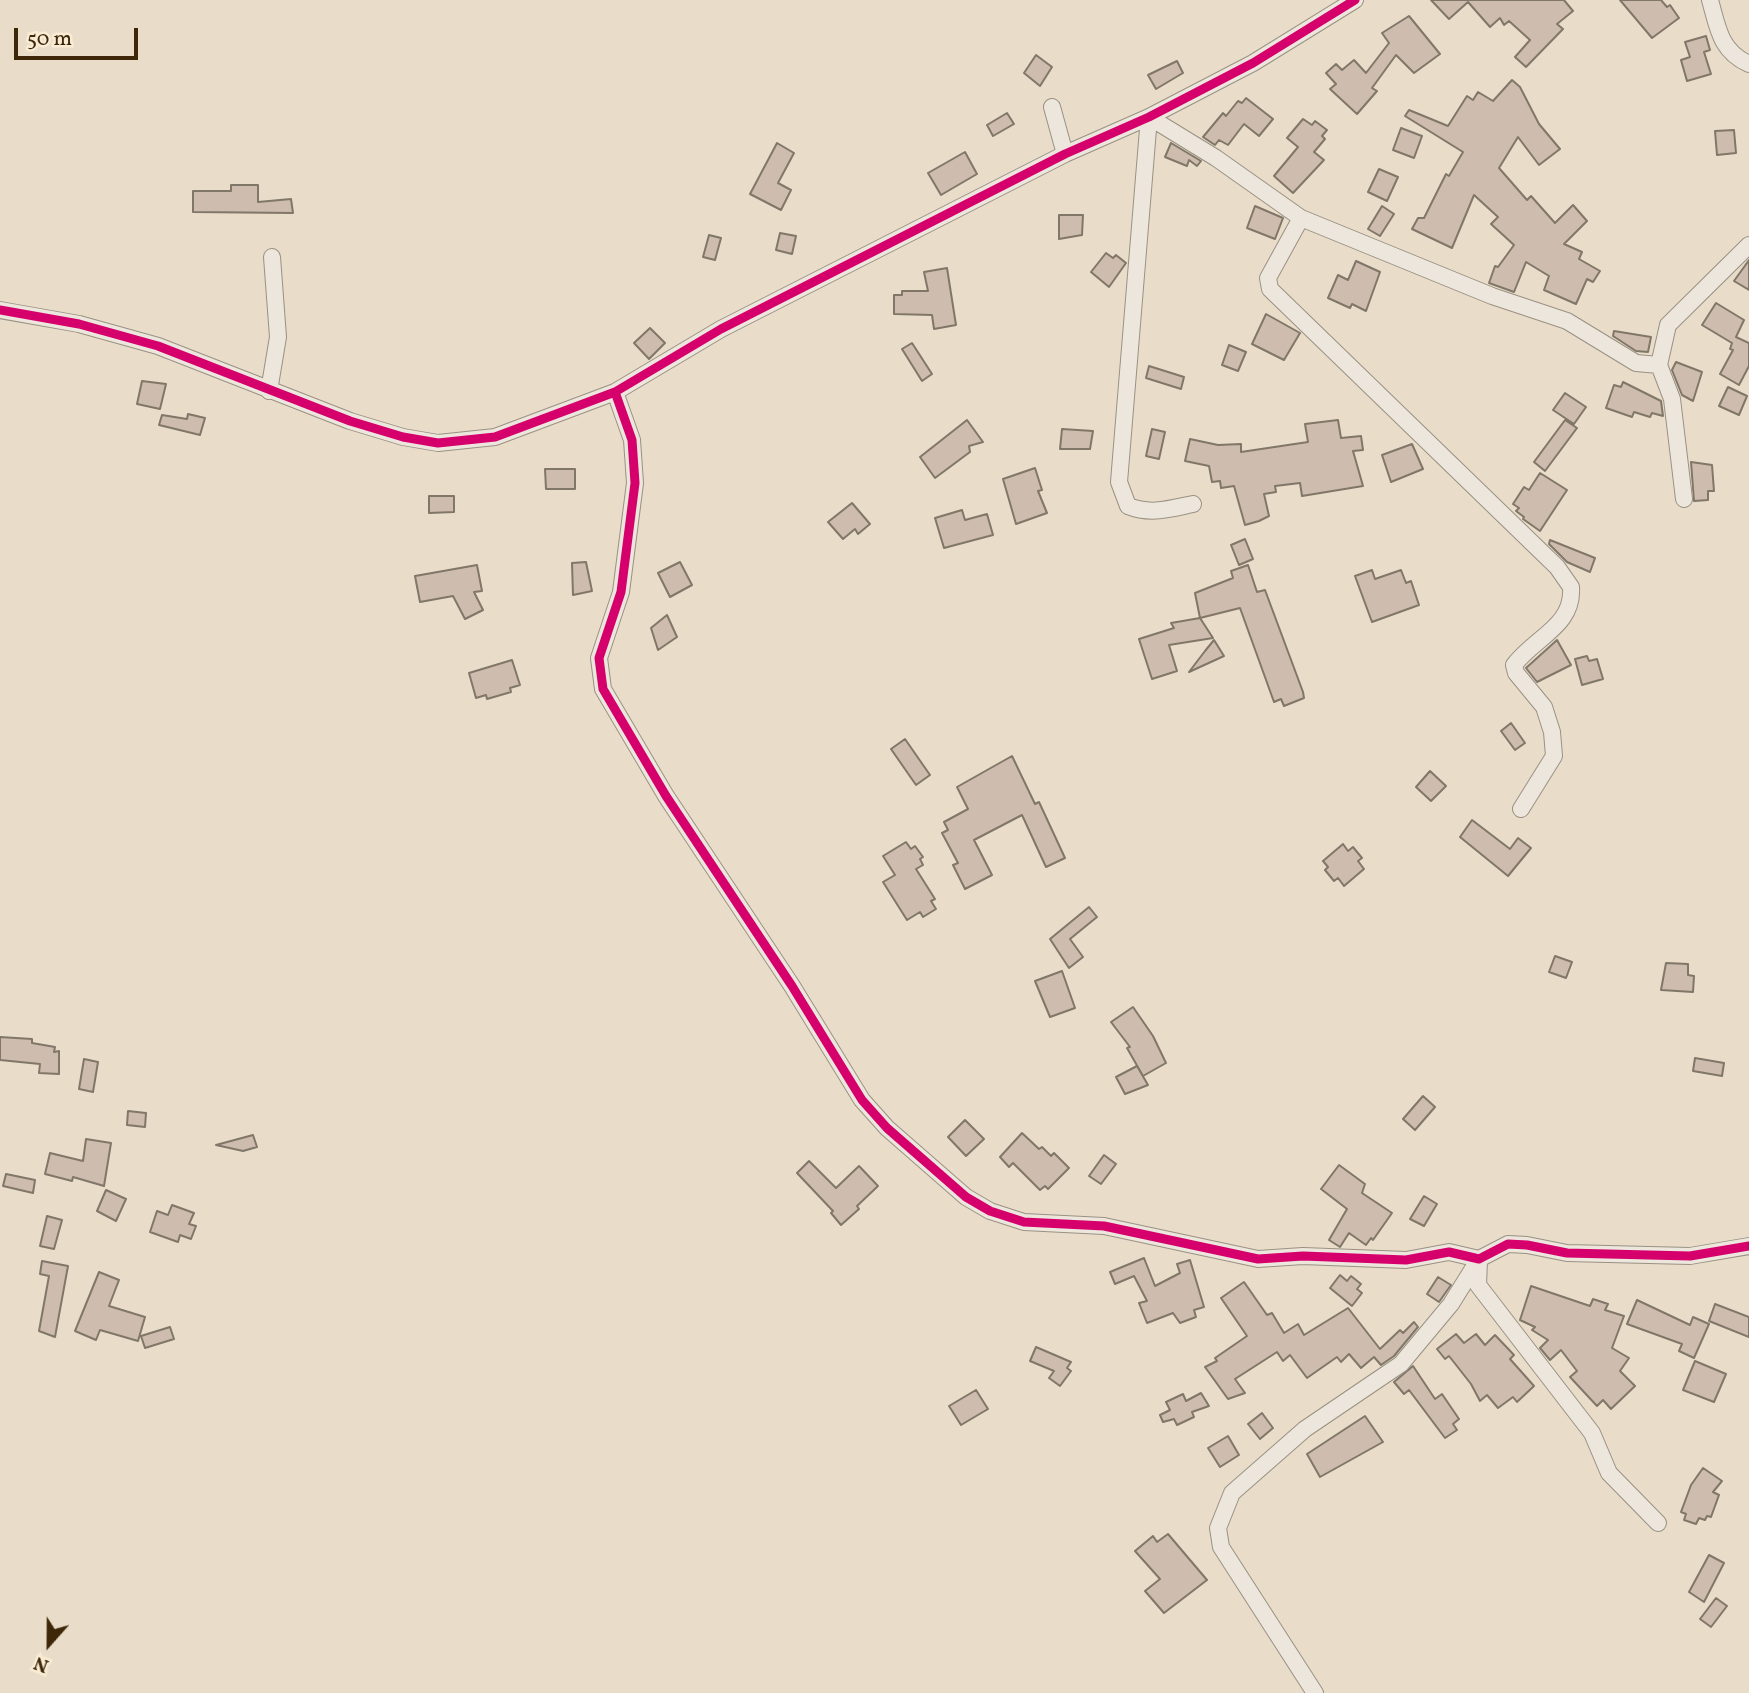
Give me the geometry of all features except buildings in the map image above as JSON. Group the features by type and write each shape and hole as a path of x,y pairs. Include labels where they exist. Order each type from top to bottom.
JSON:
{"street":[{"path":"0,310 79,324 158,346 350,421 438,443 495,437 615,392 721,329 1065,154 1149,117 1253,63 1354,0"},
{"path":"1710,0 1720,35 1732,57 1749,64"},
{"path":"1052,107 1065,154"},
{"path":"1149,117 1216,158 1301,218 1492,296 1567,321 1636,363 1659,365"},
{"path":"1149,117 1119,482 1128,506 1143,512 1158,512 1193,504"},
{"path":"1301,218 1268,278 1270,289 1557,567 1571,587 1570,610 1549,634 1527,648 1514,665 1516,673 1544,707 1552,732 1554,757 1521,809"},
{"path":"1684,499 1672,399 1659,365 1668,325 1749,245"},
{"path":"269,391 278,337 272,257"},
{"path":"615,392 632,440 635,483 621,592 599,657 603,689 692,838 875,1116 966,1197 990,1211 1024,1222 1104,1226 1258,1259 1303,1256 1406,1259 1449,1252 1479,1259"},
{"path":"1315,1693 1221,1546 1218,1528 1223,1510 1233,1493 1306,1429 1401,1364 1451,1304 1479,1259 1508,1244 1567,1253 1690,1256 1749,1246"},
{"path":"1479,1259 1478,1285 1592,1433 1609,1473 1658,1523"}],"cycle path":[{"path":"0,310 79,324 158,346 350,421 403,437 438,443 495,437 615,392 721,329 1065,154 1149,117 1253,63 1355,0"},
{"path":"615,392 632,440 635,483 621,592 599,658 603,689 666,796 792,986 862,1100 887,1128 966,1197 990,1211 1024,1222 1104,1226 1258,1259 1303,1256 1406,1260 1449,1252 1479,1259 1508,1244 1567,1253 1690,1256 1749,1246"}]}
